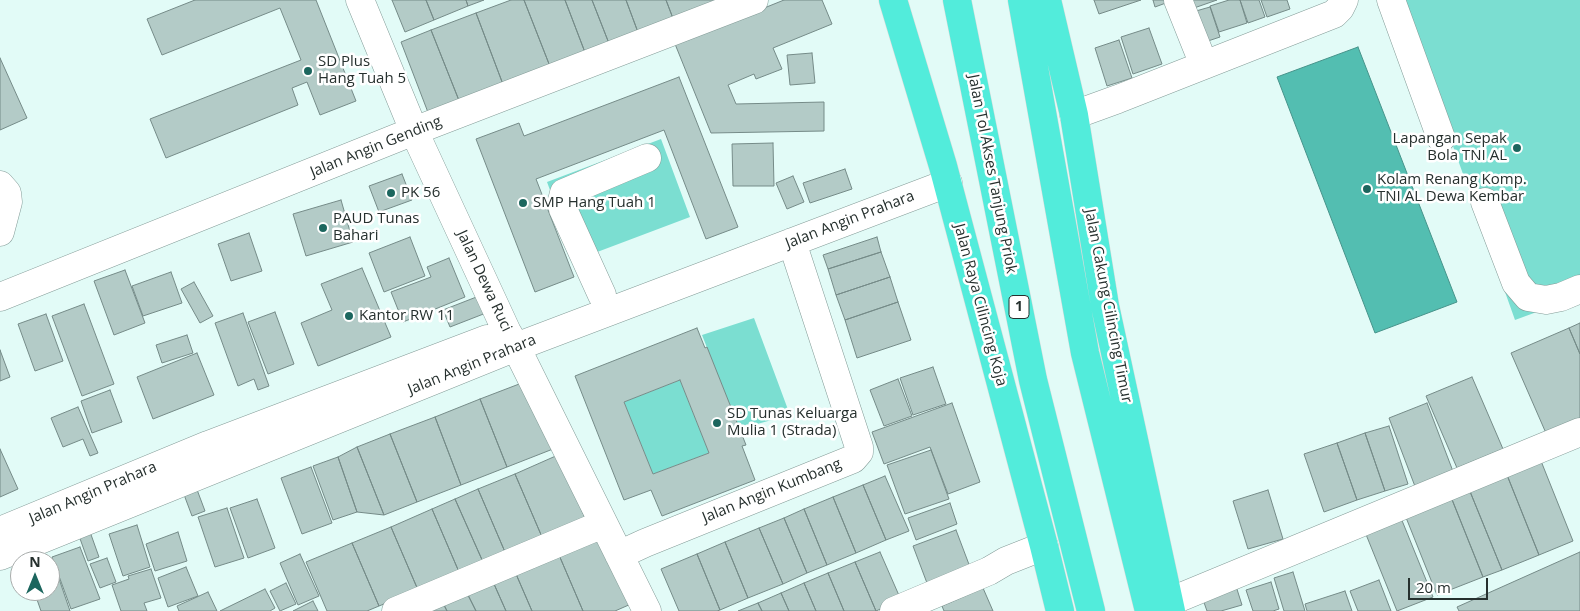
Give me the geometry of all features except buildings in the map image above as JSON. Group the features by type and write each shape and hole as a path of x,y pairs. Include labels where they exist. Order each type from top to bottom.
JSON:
{"highway":[{"name":"Jalan Raya Cilincing Koja","path":"893,0 946,176 1060,611"},
{"name":"Jalan Tol Akses Tanjung Priok","path":"957,0 1033,380 1091,611"},
{"path":"1022,0 1085,353 1163,608"},
{"name":"Jalan Cakung Cilincing Timur","path":"1047,0 1074,114 1105,306 1163,608"}],"street":[{"name":"Jalan Dewa Ruci","path":"360,0 414,131 511,340 646,611"},
{"name":"Jalan Angin Gending","path":"1,294 414,131 754,0"},
{"path":"1178,0 1204,65"},
{"path":"1074,114 1118,99 1334,14 1344,0"},
{"path":"1391,0 1440,138"},
{"path":"602,295 563,208 564,193 646,158"},
{"name":"Jalan Angin Prahara","path":"0,532 208,445 511,340 602,295 665,280 792,242 946,176"},
{"name":"Jalan Angin Prahara","path":"0,556 511,340 665,280 786,224 946,176"},
{"path":"0,186 7,193 8,202 0,232"},
{"path":"1485,202 1516,283 1528,297 1546,300 1561,297 1580,289"},
{"name":"Jalan Angin Kumbang","path":"618,556 645,543 857,456 859,447 792,242"},
{"path":"1163,608 1580,432"},
{"path":"396,611 602,524"},
{"path":"894,611 989,572 1006,561 1044,546"}],"shaded area":[{"name":"Lapangan Sepak Bola TNI AL","path":"1401,0 1580,0 1580,296 1515,320"},
{"name":"Kolam Renang Komp. TNI AL Dewa Kembar","path":"1358,47 1457,302 1375,333 1277,77"},
{"path":"661,139 690,217 576,260 547,182"},
{"path":"754,318 790,415 739,429 702,335"},
{"path":"680,380 709,453 653,474 624,402"}],"place":[{"name":"SD Plus Hang Tuah 5","path":"308,71"},
{"name":"Lapangan Sepak Bola TNI AL","path":"1517,148"},
{"name":"Kolam Renang Komp. TNI AL Dewa Kembar","path":"1367,189"},
{"name":"PK 56","path":"391,193"},
{"name":"SMP Hang Tuah 1","path":"523,203"},
{"name":"PAUD Tunas Bahari","path":"323,228"},
{"name":"Kantor RW 11","path":"349,316"},
{"name":"SD Tunas Keluarga Mulia 1 (Strada)","path":"717,423"}]}
